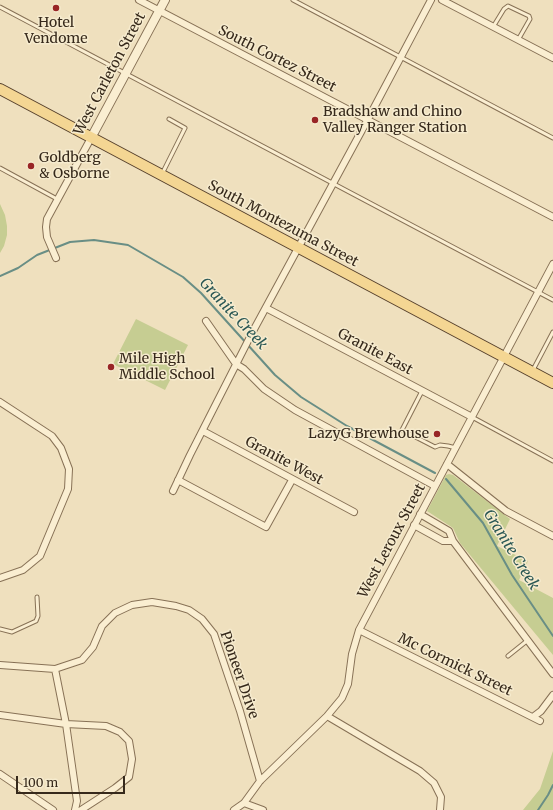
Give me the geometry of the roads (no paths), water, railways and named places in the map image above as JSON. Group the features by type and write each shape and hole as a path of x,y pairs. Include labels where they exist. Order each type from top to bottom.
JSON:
{"main road":[{"name":"South Montezuma Street","path":"0,89 503,358 553,383"}],"street":[{"name":"South Cortez Street","path":"139,0 553,217"},
{"name":"West Carleton Street","path":"56,258 47,237 47,219 164,0"},
{"path":"173,491 252,333 334,184 431,0"},
{"path":"442,0 553,58"},
{"name":"West Leroux Street","path":"234,810 244,803 260,781 326,716 342,698 348,684 352,654 359,630 553,264"},
{"name":"Granite East","path":"266,308 472,417"},
{"path":"206,321 236,364 244,369 264,389 295,410 435,486"},
{"path":"0,402 52,436 61,448 69,469 68,489 40,556 23,570 0,578"},
{"name":"Granite West","path":"202,431 354,512"},
{"path":"448,464 506,511 553,536"},
{"path":"178,480 266,527 292,480"},
{"path":"420,514 449,531 453,541 553,674"},
{"path":"414,525 443,541 453,541"},
{"name":"Pioneer Drive","path":"0,665 55,669 82,660 93,647 102,626 115,613 132,605 152,602 189,610 202,618 214,634 240,712 260,781"},
{"name":"Mc Cormick Street","path":"359,630 540,721"},
{"path":"55,669 66,724 77,801 75,810"},
{"path":"533,717 541,710 553,695"},
{"path":"0,715 66,724 106,726 120,732 129,741 132,758 130,777 81,810"},
{"path":"326,716 420,771 434,783 441,797 440,810"},
{"path":"0,774 53,810"},
{"path":"244,803 263,810"}],"lane":[{"path":"293,0 553,138"},
{"path":"493,27 504,9 508,6 529,16 530,19 518,40"},
{"path":"0,7 553,300"},
{"path":"161,175 185,128 169,120"},
{"path":"0,168 57,199"},
{"path":"532,372 553,332"},
{"path":"422,391 402,430 435,447 440,445 456,448"},
{"path":"472,417 553,461"},
{"path":"0,629 12,632 36,621 38,616 37,597"},
{"path":"508,656 528,640"}],"waterway":[{"name":"Granite Creek","path":"0,276 18,268 37,255 70,242 94,240 128,245 183,277 201,293 275,375 301,397 347,426 435,473"},
{"name":"Granite Creek","path":"446,479 483,523 512,575 553,636"},
{"path":"538,810 553,785"}],"place":[{"name":"Hotel Vendome","path":"56,8"},
{"name":"Bradshaw and Chino Valley Ranger Station","path":"315,120"},
{"name":"Goldberg & Osborne","path":"31,166"},
{"name":"Mile High Middle School","path":"111,367"},
{"name":"LazyG Brewhouse","path":"437,434"}]}
